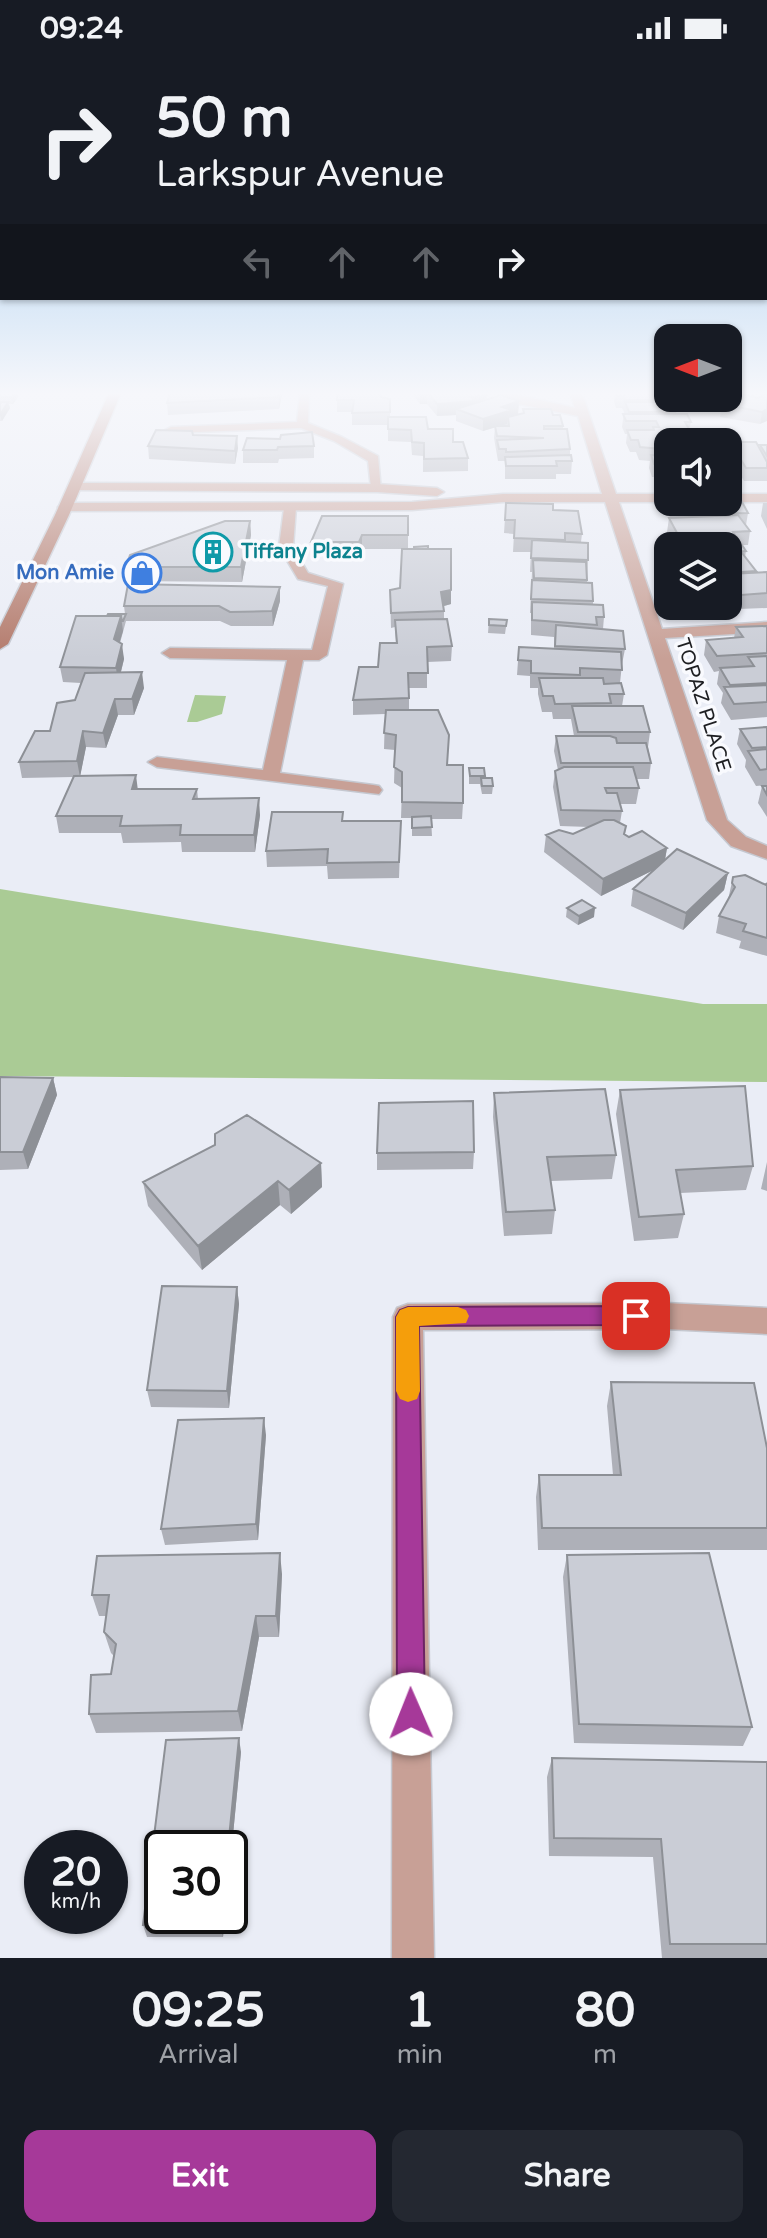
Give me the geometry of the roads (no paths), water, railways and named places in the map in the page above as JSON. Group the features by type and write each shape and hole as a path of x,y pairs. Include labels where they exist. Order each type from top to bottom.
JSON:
{"main road":[{"path":"0,644 77,482"}],"street":[{"name":"TOPAZ PLACE","path":"606,482 717,820 726,834 740,845 767,853"},
{"path":"75,487 377,488 503,498 654,498"},
{"path":"65,507 412,506 503,498"},
{"path":"742,498 767,498"},
{"path":"656,634 767,627"},
{"path":"413,1958 408,1317 665,1316 767,1321"}],"lane":[{"path":"376,482 377,488"},
{"path":"170,653 319,655 336,584 303,576 286,547 290,508"},
{"path":"270,777 296,655"},
{"path":"157,762 373,790"}],"place":[{"name":"Tiffany Plaza","path":"213,552"},
{"name":"Mon Amie","path":"142,573"}]}
